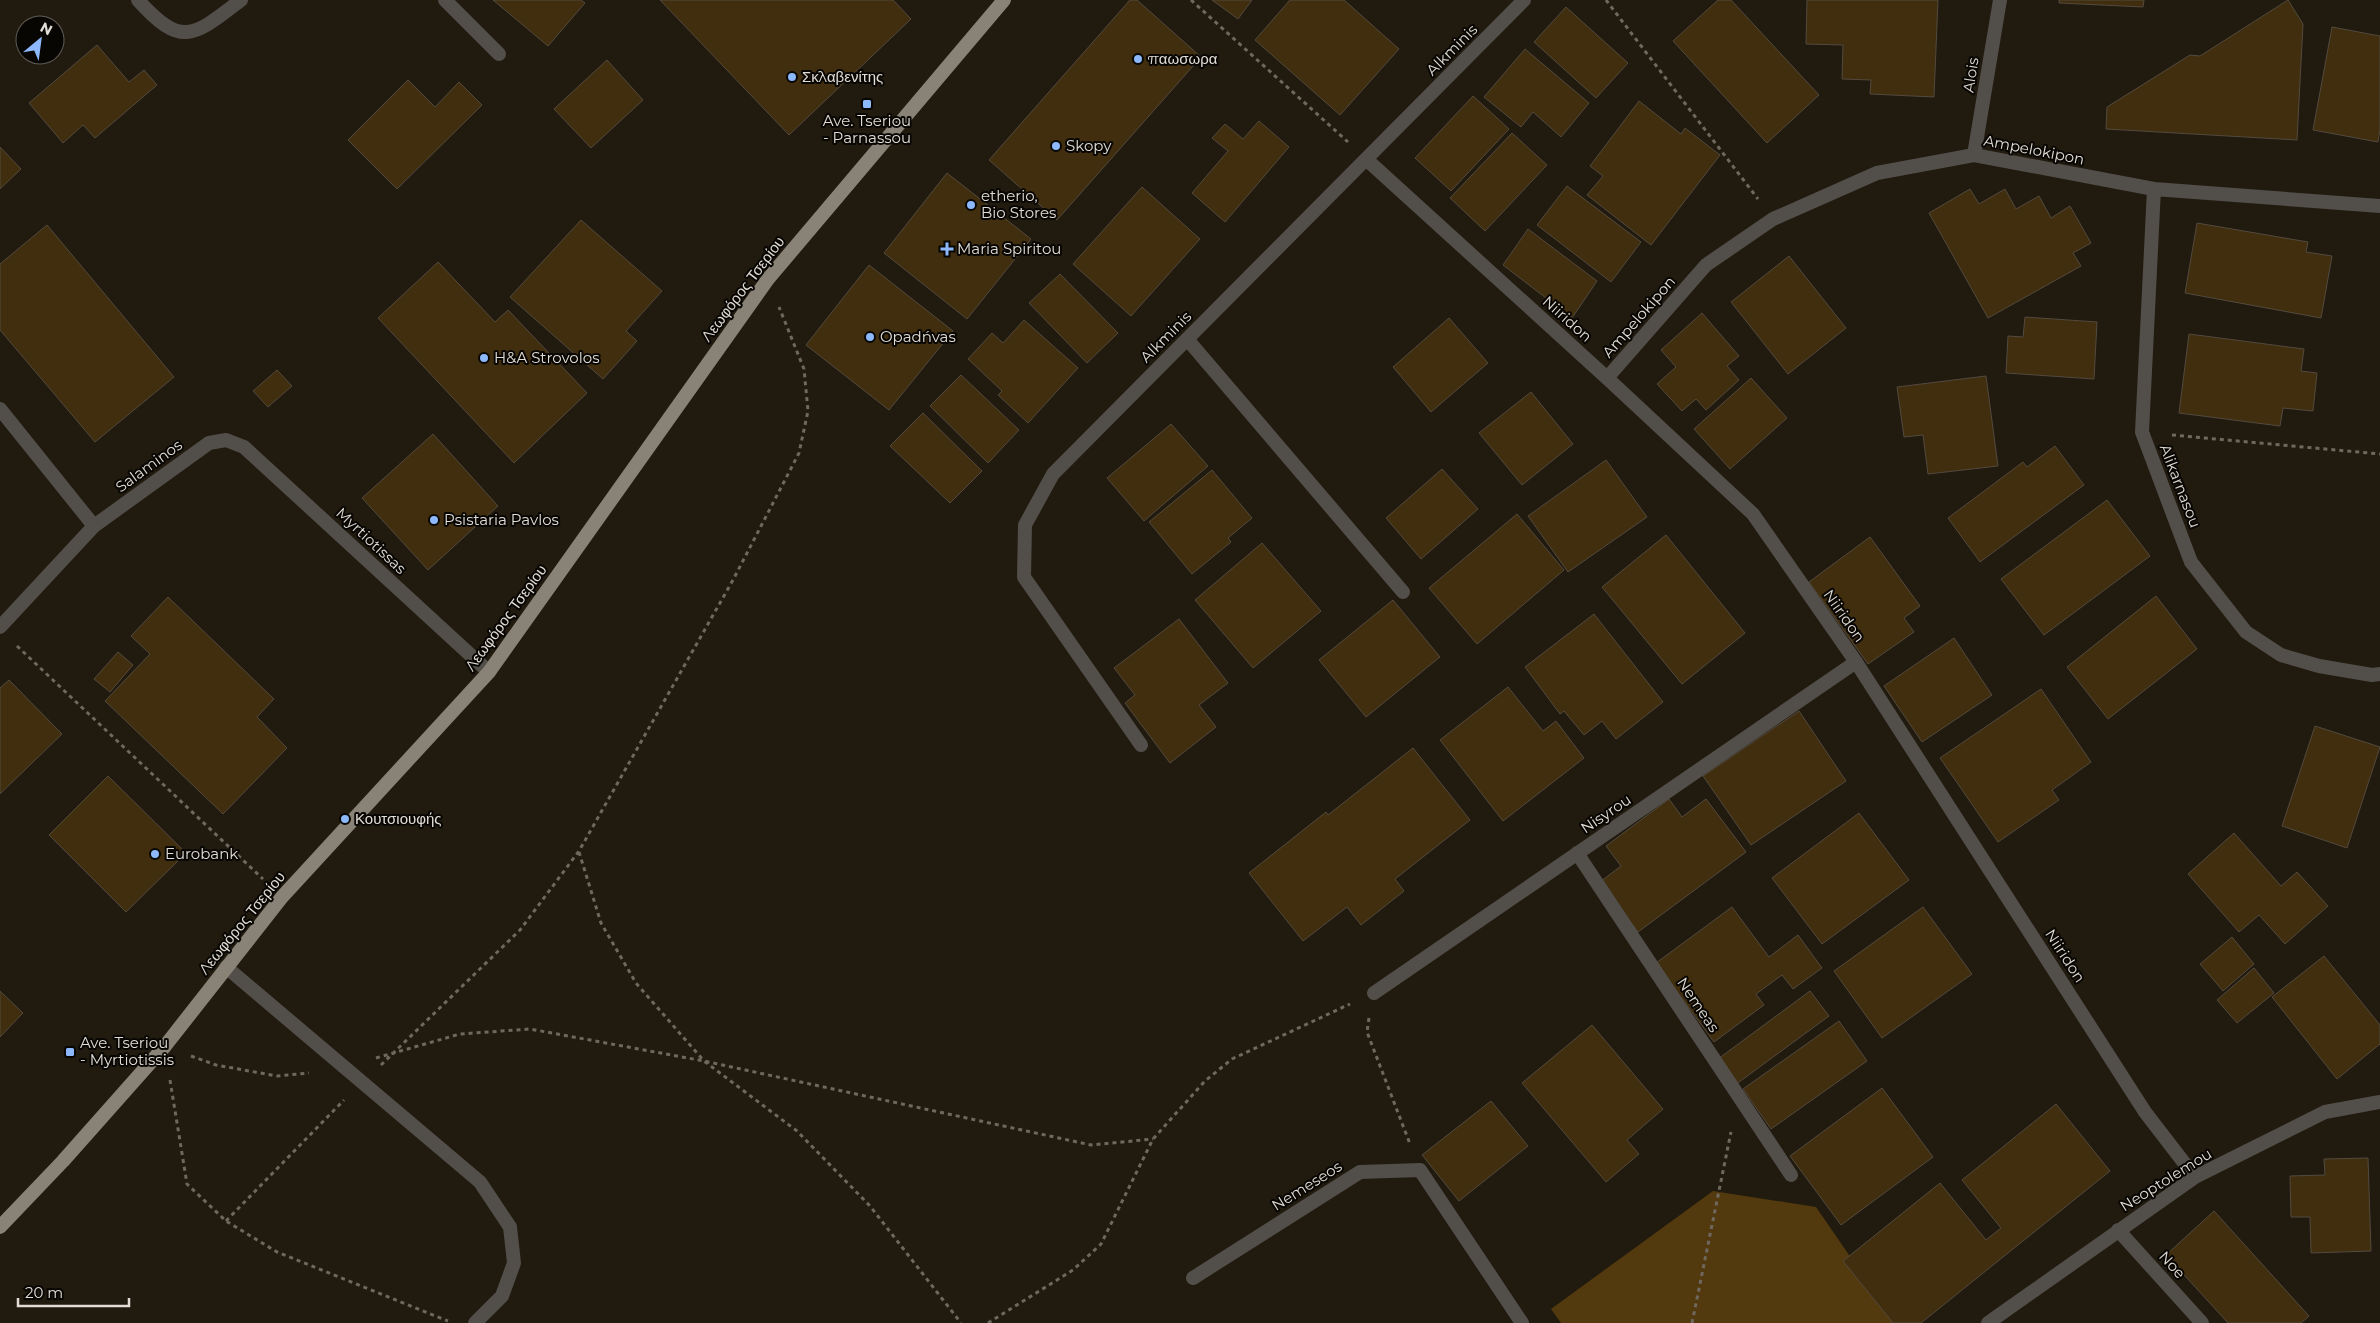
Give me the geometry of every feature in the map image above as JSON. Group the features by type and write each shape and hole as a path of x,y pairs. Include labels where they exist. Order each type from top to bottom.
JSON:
{"main road":[{"name":"Λεωφόρος Τσερίου","path":"0,1227 64,1161 165,1046 282,897 489,672 768,279 1004,0"}],"street":[{"path":"138,0 158,22 178,32 203,28 241,0"},
{"path":"445,0 499,54"},
{"name":"Alkminis","path":"1141,745 1024,577 1026,525 1053,474 1524,0"},
{"name":"Alois","path":"1974,155 2000,0"},
{"name":"Ampelokipon","path":"1607,378 1706,264 1773,219 1877,173 1974,155 2154,189 2380,206"},
{"name":"Niiridon","path":"1366,159 1607,378 1753,514 1856,662 2145,1112 2195,1177"},
{"name":"Alikarnasou","path":"2154,189 2142,432 2191,562 2246,632 2281,655 2319,666 2372,675 2380,674"},
{"path":"1187,339 1403,592"},
{"path":"0,409 94,526"},
{"name":"Myrtiotissas","path":"226,440 244,447 489,672"},
{"name":"Salaminos","path":"0,627 94,526 209,443 226,440"},
{"name":"Nisyrou","path":"1374,993 1856,662"},
{"name":"Nemeas","path":"1578,853 1791,1175"},
{"path":"226,967 480,1182 510,1227 514,1263 502,1296 476,1323"},
{"name":"Neoptolemou","path":"1988,1323 2195,1177 2325,1112 2380,1102"},
{"path":"1420,1170 1522,1323"},
{"name":"Nemeseos","path":"1193,1278 1360,1172 1420,1170"},
{"name":"Noe","path":"2118,1230 2202,1323"}],"path":[{"path":"1191,0 1366,159"},
{"path":"1606,0 1773,219"},
{"path":"226,1221 392,1053 520,930 579,851 733,580 798,453 808,411 804,369 768,279"},
{"path":"2142,432 2380,454"},
{"path":"14,644 282,897"},
{"path":"579,851 601,923 636,983 704,1061 804,1138 870,1206 960,1323"},
{"path":"988,1323 1073,1270 1101,1244 1153,1139 1205,1081 1232,1059 1374,993"},
{"path":"1374,993 1367,1032 1420,1170"},
{"path":"453,1323 277,1252 226,1221 187,1184 165,1046 216,1065 277,1076 343,1068 460,1034 530,1029 704,1061 1091,1145 1153,1139"},
{"path":"1692,1323 1738,1095"}],"shaded area":[{"path":"1713,1191 1816,1207 1896,1323 1561,1323 1551,1309"}],"building":[{"path":"493,0 581,0 585,3 548,46"},
{"name":"Σκλαβενίτης","path":"660,0 893,0 911,19 789,135"},
{"path":"1130,0 1137,0 1201,57 1057,220 989,160"},
{"path":"1212,0 1252,0 1238,19"},
{"path":"1290,0 1344,0 1399,49 1340,115 1255,40"},
{"path":"1718,0 1731,0 1819,95 1767,143 1673,41"},
{"path":"1807,0 1938,0 1934,97 1870,94 1871,80 1842,79 1843,45 1806,44"},
{"path":"2059,0 2144,0 2143,7 2059,3"},
{"path":"2288,0 2303,24 2297,140 2106,129 2107,107 2190,55 2200,56"},
{"path":"1566,7 1628,63 1596,98 1534,42"},
{"path":"2332,27 2380,36 2380,130 2378,142 2313,130"},
{"path":"97,45 129,82 144,70 157,85 95,138 83,125 63,143 29,103"},
{"path":"1525,49 1589,103 1561,137 1533,112 1521,127 1484,97"},
{"path":"607,60 643,100 591,148 554,109"},
{"path":"408,80 435,107 459,82 482,105 397,189 348,140"},
{"path":"1473,96 1509,129 1451,191 1415,158"},
{"path":"1639,101 1681,134 1685,128 1720,155 1651,245 1587,195 1603,176 1590,166"},
{"path":"1259,121 1289,147 1225,222 1192,193 1228,151 1212,138 1225,124 1243,139"},
{"path":"1512,133 1547,165 1485,231 1450,198"},
{"path":"0,147 21,169 0,189"},
{"path":"947,173 1031,239 967,319 884,253"},
{"path":"1567,186 1641,242 1611,282 1537,225"},
{"path":"1142,187 1200,239 1131,316 1073,264"},
{"path":"1970,189 1979,204 2005,189 2016,209 2039,196 2051,218 2070,206 2091,243 2073,253 2081,266 1988,318 1929,213"},
{"path":"581,220 662,291 626,331 637,341 603,379 510,297"},
{"path":"2197,223 2308,242 2306,252 2332,256 2321,318 2185,293"},
{"path":"47,225 174,377 95,442 0,330 0,264"},
{"path":"1528,229 1597,281 1572,318 1503,265"},
{"path":"1789,256 1846,328 1788,374 1731,302"},
{"name":"H&A Strovolos","path":"438,262 495,322 508,310 587,393 514,463 378,318"},
{"path":"869,265 953,331 889,410 806,345"},
{"path":"1060,274 1118,333 1087,363 1029,303"},
{"path":"1702,313 1739,356 1727,366 1739,380 1706,410 1696,399 1682,411 1657,384 1676,367 1661,350"},
{"path":"2025,317 2097,322 2094,379 2006,373 2008,336 2023,337"},
{"path":"1449,318 1488,363 1431,412 1393,367"},
{"path":"1024,320 1078,368 1028,423 998,395 1002,391 968,359 992,333 1003,343"},
{"path":"2189,334 2304,349 2301,371 2317,373 2313,411 2283,408 2280,426 2179,413"},
{"path":"277,370 292,386 268,407 253,391"},
{"path":"961,375 1019,430 988,463 930,406"},
{"path":"1986,376 1998,466 1928,474 1923,435 1904,437 1897,387"},
{"path":"1751,378 1787,418 1730,469 1694,429"},
{"path":"1531,392 1573,444 1522,485 1479,433"},
{"path":"923,413 982,471 950,503 890,446"},
{"path":"1171,424 1208,466 1144,521 1107,478"},
{"path":"433,434 498,506 428,570 362,498"},
{"path":"2055,446 2084,485 1980,562 1948,518 2023,462 2027,467"},
{"path":"1606,460 1647,517 1568,572 1528,516"},
{"path":"1442,469 1478,509 1421,559 1386,518"},
{"path":"1212,470 1252,518 1228,538 1231,542 1192,574 1149,522"},
{"path":"2107,500 2150,556 2044,635 2001,579"},
{"path":"1517,514 1564,570 1477,644 1429,588"},
{"path":"1666,535 1745,633 1682,684 1602,587"},
{"path":"1870,537 1920,606 1904,618 1914,632 1868,664 1809,582"},
{"path":"1262,543 1321,611 1253,668 1195,600"},
{"path":"2156,596 2197,649 2108,719 2067,667"},
{"path":"168,597 274,699 257,717 287,748 223,814 105,701 150,654 131,636"},
{"path":"1393,600 1440,657 1366,717 1319,660"},
{"path":"1594,614 1663,702 1616,739 1602,721 1584,735 1564,711 1560,714 1525,667"},
{"path":"1179,619 1228,683 1199,705 1216,727 1170,763 1125,703 1135,695 1114,668"},
{"path":"1954,638 1992,695 1922,742 1884,686"},
{"path":"118,652 133,665 110,692 94,679"},
{"path":"9,680 62,734 0,794 0,688"},
{"path":"1508,687 1543,731 1556,721 1584,758 1503,821 1440,740"},
{"path":"2041,689 2091,762 2052,790 2059,800 1998,842 1940,758"},
{"path":"1799,711 1846,781 1751,845 1703,776"},
{"path":"2315,726 2380,747 2347,848 2282,826"},
{"path":"1413,748 1470,820 1395,879 1404,891 1361,925 1347,907 1303,941 1249,873 1326,812 1328,815"},
{"path":"108,776 186,853 126,912 49,835"},
{"path":"1669,799 1682,817 1706,799 1746,852 1638,932 1600,882 1621,866 1606,846"},
{"path":"1859,813 1909,880 1822,944 1772,878"},
{"path":"2234,833 2281,886 2297,872 2328,906 2285,944 2259,915 2239,932 2188,874"},
{"path":"1732,907 1769,957 1798,935 1822,968 1793,989 1782,975 1756,994 1764,1005 1714,1042 1656,963"},
{"path":"1923,907 1972,974 1882,1038 1834,971"},
{"path":"2232,937 2254,964 2223,991 2200,964"},
{"path":"2324,956 2380,1025 2380,1044 2337,1079 2272,997"},
{"path":"2254,968 2274,993 2237,1023 2217,1000"},
{"path":"0,991 23,1013 0,1037"},
{"path":"1810,991 1829,1016 1735,1085 1718,1059"},
{"path":"1839,1021 1867,1061 1771,1129 1743,1089"},
{"path":"1592,1025 1663,1109 1627,1140 1639,1154 1606,1182 1522,1083"},
{"path":"1882,1088 1933,1157 1841,1225 1790,1156"},
{"path":"1491,1101 1528,1146 1459,1201 1422,1155"},
{"path":"2056,1104 2110,1171 1921,1323 1893,1323 1843,1261 1940,1183 1986,1240 2001,1228 1962,1180"},
{"path":"2368,1158 2371,1251 2311,1253 2310,1217 2291,1217 2290,1176 2325,1175 2324,1159"},
{"path":"2214,1211 2309,1316 2301,1323 2228,1323 2166,1255"}],"place":[{"name":"παωσωρα","path":"1138,59"},
{"name":"Σκλαβενίτης","path":"792,77"},
{"name":"Ave. Tseriou - Parnassou","path":"867,104"},
{"name":"Skopy","path":"1056,146"},
{"name":"etherio, Bio Stores","path":"971,205"},
{"name":"Maria Spiritou","path":"947,249"},
{"name":"Opadńvas","path":"870,337"},
{"name":"H&A Strovolos","path":"484,358"},
{"name":"Psistaria Pavlos","path":"434,520"},
{"name":"Κουτσιουφής","path":"345,819"},
{"name":"Eurobank","path":"155,854"},
{"name":"Ave. Tseriou - Myrtiotissis","path":"70,1052"}]}
